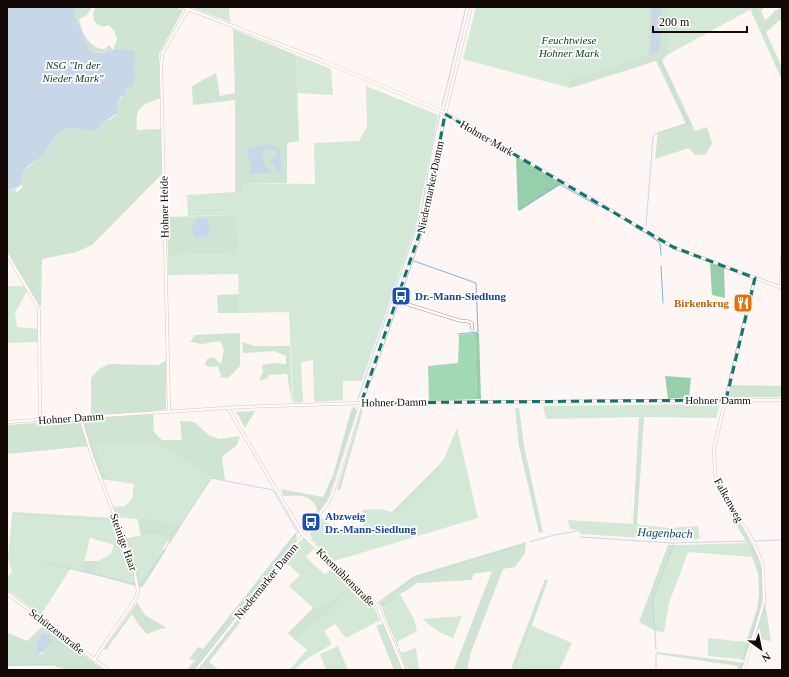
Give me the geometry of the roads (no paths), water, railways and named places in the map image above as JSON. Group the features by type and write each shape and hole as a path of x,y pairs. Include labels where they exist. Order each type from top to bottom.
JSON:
{"street":[{"name":"Hohner Mark","path":"183,7 323,61 445,114 673,247 782,288"},
{"name":"Niedermarker Damm","path":"196,670 329,501 427,212 445,114 471,7"},
{"name":"Hohner Heide","path":"169,411 161,67 162,54 188,9"},
{"path":"7,254 36,303 39,311 40,420"},
{"path":"782,258 782,288"},
{"name":"Falkenweg","path":"743,670 764,602 763,566 754,543 717,482 715,473 714,448 755,278"},
{"path":"397,301 461,321 465,320 471,322 472,329"},
{"name":"Hohner Damm","path":"7,422 169,411 361,403 782,400"},
{"name":"Knemühlenstraße","path":"228,408 303,535 377,605 404,670"},
{"name":"Steinige Haar","path":"80,417 93,459 134,563 138,591 136,598 94,660"},
{"name":"Schützenstraße","path":"7,593 108,670"}],"water":[{"name":"NSG \"In der Nieder Mark\"","path":"7,7 75,7 75,16 90,50 94,53 121,49 134,51 134,57 136,60 134,62 136,76 133,85 125,89 125,96 121,96 118,102 117,113 102,124 96,131 69,128 61,131 44,154 25,169 20,186 7,191"},
{"path":"652,7 659,7 663,19 660,28 661,42 659,52 651,54 650,48"},
{"path":"270,144 280,149 282,171 277,172 270,158 277,155 274,150 265,151 263,158 265,164 274,173 249,175 250,164 246,148"},
{"path":"198,218 206,218 208,220 209,232 204,237 195,237 193,235 192,228"},
{"path":"43,632 49,635 51,640 44,651 36,655 37,642"}],"waterway":[{"path":"442,106 466,7"},
{"path":"646,226 653,137 655,134 688,123 659,58"},
{"path":"358,399 422,208 432,148 440,114"},
{"path":"520,210 559,184 598,206"},
{"path":"635,227 641,231"},
{"path":"643,231 660,243 661,255"},
{"path":"414,261 476,283 478,332 458,334"},
{"path":"661,266 663,303"},
{"path":"328,493 335,476 355,407"},
{"path":"139,585 142,585 211,478 273,490 298,533"},
{"path":"316,513 326,496"},
{"name":"Hagenbach","path":"530,542 554,535 578,531"},
{"path":"262,578 297,533"},
{"name":"Hagenbach","path":"581,537 672,543 748,541"},
{"name":"Hagenbach","path":"755,541 782,540"},
{"path":"656,650 653,598 674,543"},
{"name":"Hagenbach","path":"399,589 416,577 525,544"},
{"path":"743,660 758,614 762,591 762,579 758,559 751,545"},
{"path":"47,563 135,584"},
{"path":"233,615 259,582"},
{"name":"Hagenbach","path":"381,606 395,598"},
{"name":"Hagenbach","path":"383,609 398,646"},
{"path":"199,658 230,619"},
{"name":"Hagenbach","path":"399,649 407,670"},
{"path":"656,654 656,670"},
{"path":"740,670 742,663"},
{"path":"7,665 52,665 72,670"},
{"path":"190,670 194,665"}],"place":[{"name":"Dr.-Mann-Siedlung","path":"401,296"},
{"name":"Birkenkrug","path":"743,303"},
{"name":"Abzweig Dr.-Mann-Siedlung","path":"311,522"}],"park label":[{"name":"Feuchtwiese Hohner Mark","path":"569,46"}]}
